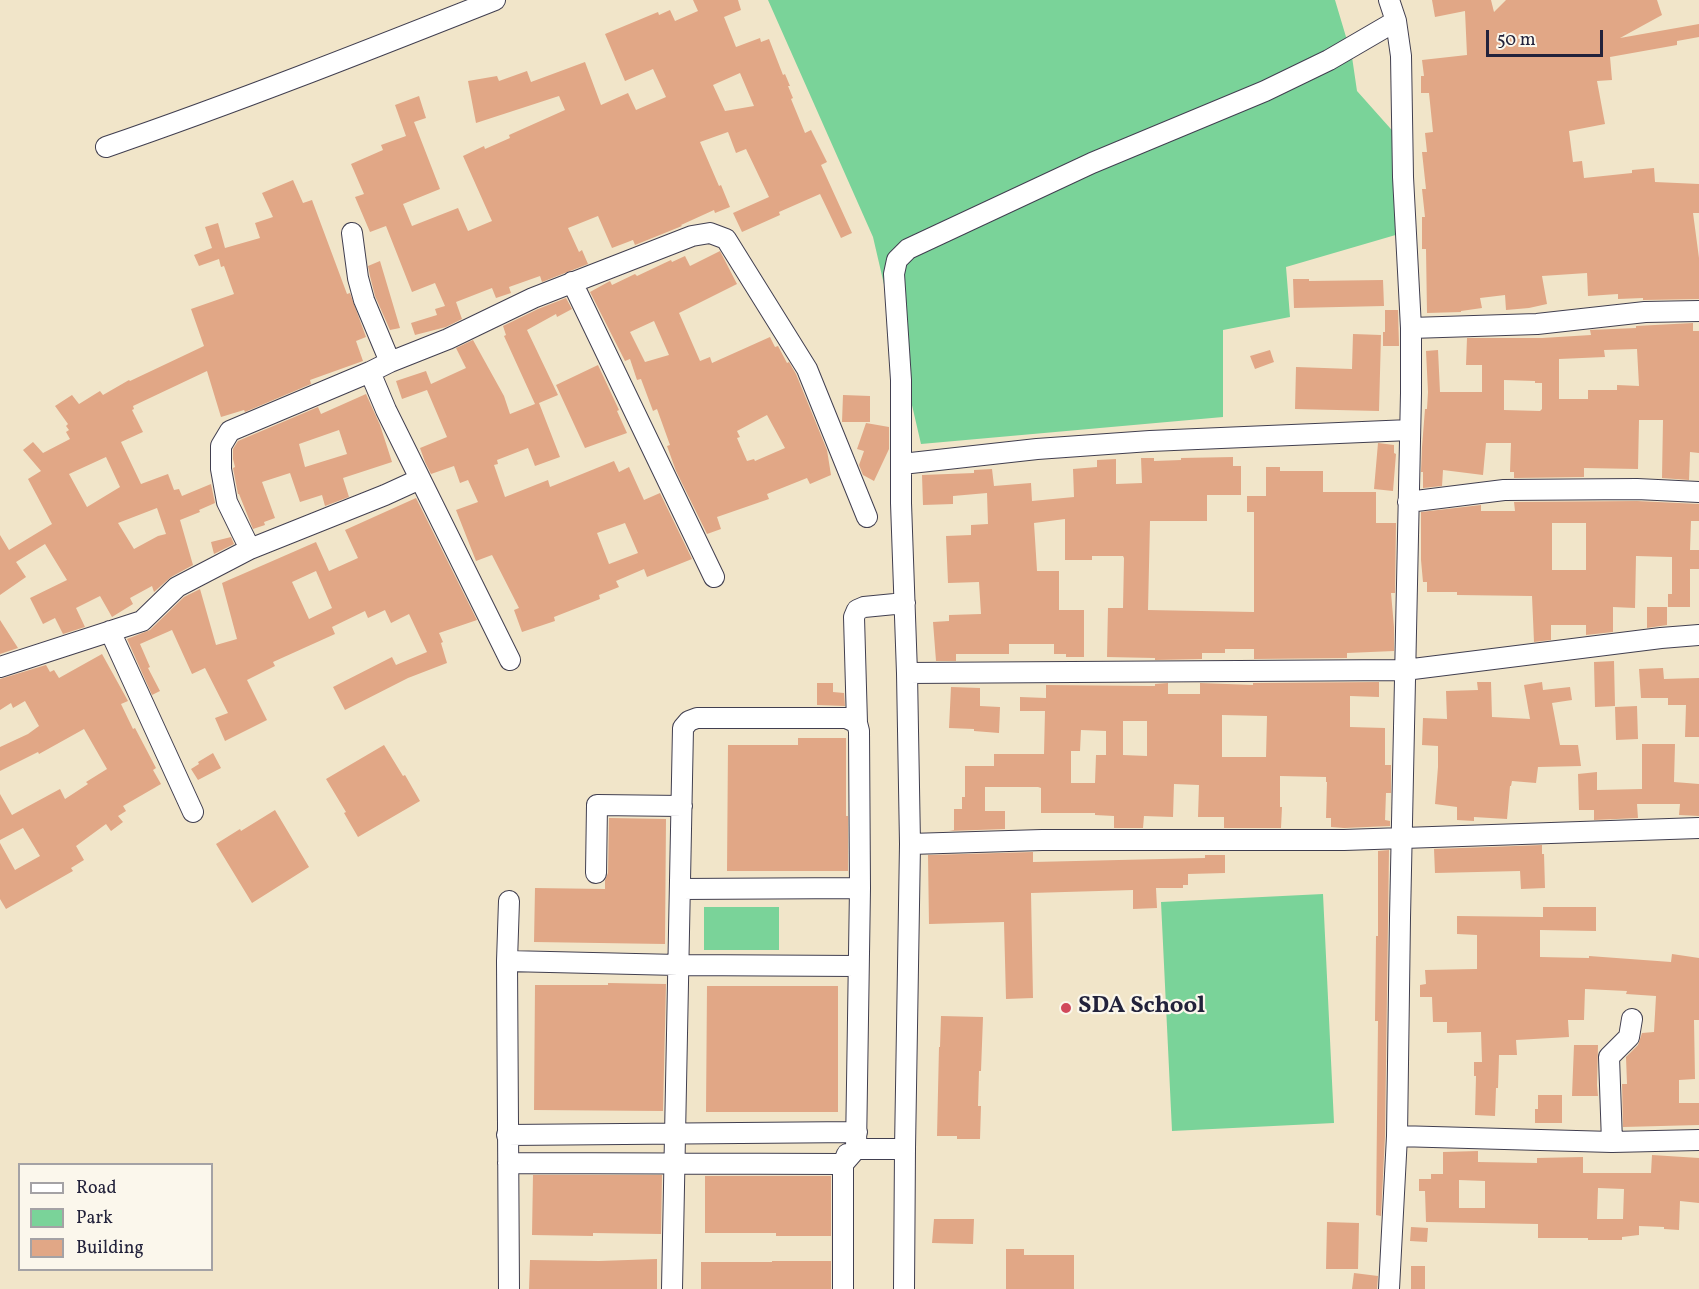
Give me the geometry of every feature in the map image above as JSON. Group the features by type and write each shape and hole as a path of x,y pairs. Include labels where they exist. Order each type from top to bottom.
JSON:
{"street":[{"path":"106,147 189,118 495,0"},
{"path":"1389,0 1396,21 1401,56 1403,177 1411,328 1397,1136 1389,1289"},
{"path":"904,1289 909,844 907,673 901,503 901,380 894,274 897,260 908,249 1092,163 1265,91 1329,60 1396,21"},
{"path":"352,233 358,278 364,300 390,362"},
{"path":"250,549 227,502 221,469 221,446 230,431 448,339 533,298 692,236 710,234 726,239 807,369 867,517"},
{"path":"572,282 714,577"},
{"path":"1411,328 1537,324 1645,312 1699,311"},
{"path":"369,372 510,660"},
{"path":"902,464 1037,449 1150,441 1410,430"},
{"path":"0,667 142,621 177,587 250,549 420,480"},
{"path":"1408,502 1504,490 1637,489 1699,492"},
{"path":"843,1289 843,1164 857,1141 857,966 860,888 859,731 854,617 857,610 864,607 905,603"},
{"path":"110,631 193,812"},
{"path":"907,673 1405,670 1699,635"},
{"path":"672,1289 683,728 689,721 697,718 846,718 857,723"},
{"path":"596,873 597,805 682,806"},
{"path":"909,844 1042,840 1332,840 1699,828"},
{"path":"680,889 860,888"},
{"path":"509,901 507,961 509,1289"},
{"path":"507,961 857,966"},
{"path":"1612,1142 1609,1057 1629,1037 1632,1018"},
{"path":"507,1135 674,1135 857,1141 904,1149"},
{"path":"1397,1136 1612,1142 1699,1140"},
{"path":"508,1163 843,1164"}],"green space":[{"path":"768,0 1335,0 1352,57 1357,91 1398,137 1399,234 1286,267 1290,317 1223,330 1223,417 921,444 873,237"},
{"path":"1323,894 1334,1123 1172,1131 1161,902"},
{"path":"704,907 779,907 779,950 704,950"}],"building":[{"path":"693,0 738,0 741,10 724,17 736,47 760,38 761,42 769,39 783,75 785,74 790,86 788,86 793,98 791,99 805,133 811,130 827,162 821,165 852,233 841,238 820,194 742,232 733,213 769,197 746,149 736,153 728,132 700,142 730,207 715,213 714,210 635,245 633,240 612,248 598,216 568,228 579,252 582,250 588,264 542,282 540,276 509,287 511,293 496,298 492,288 456,302 462,319 446,327 415,335 411,323 437,315 435,309 445,306 435,283 412,292 386,226 370,232 355,197 364,194 351,164 383,150 381,145 406,136 395,105 419,96 426,118 414,122 440,189 403,204 412,226 458,208 468,231 492,221 463,156 484,146 485,149 510,138 509,135 565,110 559,96 476,123 468,81 497,76 499,81 527,71 531,82 585,62 601,105 628,93 636,110 666,97 653,69 625,81 605,34 658,12 659,15 670,10 675,21 698,11","holes":["740,73 754,106 725,111 713,85"]},
{"path":"1432,0 1491,0 1494,12 1506,0 1657,0 1662,15 1620,38 1699,24 1699,37 1677,41 1677,45 1610,57 1612,80 1597,81 1605,124 1569,131 1573,162 1582,161 1584,178 1632,173 1632,170 1654,168 1655,182 1699,184 1699,213 1693,213 1699,258 1699,299 1618,299 1618,294 1588,296 1587,273 1542,276 1547,304 1506,310 1505,295 1480,298 1482,308 1461,312 1427,313 1426,249 1422,249 1422,217 1425,217 1422,189 1426,189 1422,152 1427,152 1425,133 1433,132 1429,93 1421,93 1421,76 1424,76 1422,60 1467,55 1465,11 1435,17"},
{"path":"293,180 303,203 312,200 347,294 350,293 366,337 356,341 363,361 310,380 311,384 245,412 244,410 221,417 207,371 133,406 132,410 143,432 121,442 141,484 168,474 174,490 179,489 182,496 211,484 215,503 180,520 193,565 171,577 154,592 152,586 130,598 133,604 112,617 100,596 76,608 85,627 63,634 55,618 43,624 30,598 67,580 45,544 16,562 26,577 0,595 0,535 9,550 52,524 28,479 41,471 23,450 33,442 43,453 70,439 66,432 69,430 66,426 68,424 55,406 72,395 79,404 100,391 103,395 129,380 204,346 191,309 234,294 224,266 221,267 219,259 199,266 194,255 212,248 205,227 218,223 225,248 260,238 255,223 273,217 262,193","holes":["106,457 120,487 87,507 69,474","157,508 166,534 134,549 118,523"]},
{"path":"720,251 737,284 679,313 700,361 710,357 712,363 770,337 796,374 827,450 831,475 810,484 807,478 767,494 769,499 717,517 721,529 707,534 676,471 667,446 670,445 657,409 653,411 641,379 637,380 630,359 625,361 590,292 610,281 612,285 685,256 690,266","holes":["654,321 669,355 645,362 630,332","767,415 785,448 755,461 754,459 747,461 737,438 740,437 737,431"]},
{"path":"380,261 400,328 390,330 375,296 368,266"},
{"path":"1293,279 1309,279 1309,281 1383,280 1384,306 1294,308"},
{"path":"566,298 572,309 557,317 556,314 527,330 558,395 539,403 560,457 535,466 528,448 497,460 498,464 494,465 505,497 548,480 550,487 614,461 619,472 629,467 644,500 660,493 692,559 647,577 644,569 616,581 619,587 599,595 600,599 554,617 555,621 522,632 514,610 519,608 492,555 476,561 456,510 478,502 468,480 460,483 454,466 431,474 425,462 420,448 447,437 427,390 402,399 396,381 426,371 431,384 466,368 456,348 473,340 504,396 510,414 535,404 504,336 506,335 503,326","holes":["625,523 638,553 609,564 597,533"]},
{"path":"1385,310 1398,310 1399,346 1383,346"},
{"path":"1693,323 1693,331 1699,331 1699,453 1690,452 1689,480 1662,478 1663,420 1639,420 1638,469 1584,468 1584,477 1514,478 1514,472 1510,472 1511,443 1486,443 1483,475 1443,470 1442,486 1423,488 1422,447 1428,392 1426,351 1438,350 1440,392 1482,392 1482,365 1466,365 1467,338 1542,338 1591,335 1590,330 1636,328 1636,326","holes":["1637,349 1639,386 1617,385 1617,390 1588,390 1588,399 1559,399 1559,359 1605,357 1604,350","1504,380 1542,383 1542,409 1540,411 1504,410"]},
{"path":"1353,334 1381,335 1379,411 1295,409 1296,367 1352,369"},
{"path":"1270,350 1274,362 1255,369 1250,356"},
{"path":"598,365 627,433 585,448 556,385"},
{"path":"366,394 380,425 392,462 343,478 349,497 325,506 322,495 300,502 290,473 262,482 275,518 253,529 238,494 233,468 235,467 233,449 238,441 318,407 321,414","holes":["339,430 347,454 305,467 299,444"]},
{"path":"843,395 870,396 870,422 842,422"},
{"path":"866,423 889,427 889,449 874,481 863,475 859,465 864,451 857,449"},
{"path":"1378,443 1394,445 1396,454 1393,491 1374,489"},
{"path":"1233,457 1233,466 1241,466 1241,495 1207,495 1207,521 1150,521 1148,610 1254,612 1254,512 1247,512 1247,496 1266,496 1266,467 1280,467 1280,471 1323,471 1323,492 1376,492 1376,523 1396,523 1395,593 1391,593 1394,651 1347,653 1347,658 1254,659 1254,649 1225,649 1225,653 1202,653 1202,659 1155,660 1155,658 1107,657 1108,608 1123,608 1124,558 1123,556 1092,556 1092,560 1065,560 1065,519 1034,523 1037,571 1059,571 1059,610 1084,610 1084,657 1054,654 1054,644 1009,644 1009,654 956,654 956,661 936,661 933,622 949,621 949,615 981,614 979,582 948,583 946,536 971,535 971,525 988,524 987,493 953,496 953,504 923,505 922,475 974,473 974,470 992,469 994,486 1031,483 1032,501 1074,497 1073,469 1097,467 1097,460 1116,459 1116,484 1142,483 1141,458 1154,458 1154,461"},
{"path":"416,498 477,620 439,633 447,663 408,678 345,710 333,687 392,657 396,665 427,652 409,614 391,623 385,610 368,618 365,611 332,627 335,634 273,662 275,666 247,680 267,720 225,741 215,718 228,713 205,668 192,674 172,630 140,644 150,667 148,668 160,691 152,695 127,639 150,630 184,597 200,589 216,645 237,639 222,583 316,542 329,571 358,558 345,530","holes":["316,571 332,608 309,619 292,582"]},
{"path":"1637,501 1699,504 1699,521 1691,521 1690,550 1699,550 1699,569 1690,569 1690,607 1668,607 1668,594 1672,594 1672,557 1636,556 1635,608 1613,607 1613,632 1586,635 1586,625 1551,625 1551,640 1534,642 1532,596 1457,595 1457,592 1427,592 1427,582 1423,582 1421,560 1421,512 1481,505 1481,511 1515,511 1514,502","holes":["1552,523 1586,523 1586,570 1552,570"]},
{"path":"231,537 234,544 214,554 211,542"},
{"path":"1647,607 1667,607 1667,625 1647,628"},
{"path":"0,620 18,648 0,654"},
{"path":"102,654 128,701 121,704 156,768 153,770 161,784 123,806 126,811 118,816 123,822 111,831 106,824 76,846 84,860 71,868 73,871 6,909 0,899 0,843 15,870 40,856 23,828 0,840 0,794 12,815 60,789 65,799 107,769 84,729 39,754 38,752 0,771 0,747 28,734 39,726 25,701 13,708 11,703 0,710 0,679 46,665 50,672 54,670 59,678"},
{"path":"1614,661 1615,706 1595,707 1594,662"},
{"path":"1663,668 1664,679 1699,678 1699,737 1685,737 1686,705 1668,705 1668,698 1641,698 1639,669"},
{"path":"1379,682 1379,697 1350,696 1350,727 1385,728 1385,765 1391,765 1391,793 1386,793 1385,820 1390,821 1390,826 1331,827 1331,818 1326,818 1326,777 1280,776 1281,828 1224,828 1224,817 1198,817 1199,785 1174,784 1173,817 1144,816 1143,828 1114,828 1114,816 1095,815 1095,813 1041,813 1041,788 1038,787 985,787 985,811 1005,811 1005,829 949,831 954,830 954,809 962,809 962,797 965,797 965,766 994,766 994,754 1044,754 1045,711 1020,711 1020,697 1046,698 1046,685 1155,686 1155,684 1168,683 1168,694 1200,694 1200,683 1253,685 1253,683","holes":["1222,715 1267,716 1266,757 1222,757","1123,721 1147,721 1147,756 1123,755","1081,730 1106,731 1106,755 1096,755 1095,783 1071,783 1071,751 1080,751"]},
{"path":"1477,682 1491,682 1492,717 1530,719 1524,685 1542,682 1543,690 1570,687 1572,700 1552,703 1560,745 1578,745 1581,766 1538,767 1536,783 1512,781 1507,819 1474,817 1474,821 1457,820 1457,807 1435,804 1438,746 1422,745 1423,718 1447,719 1446,691 1478,690"},
{"path":"817,683 833,683 833,692 844,693 845,706 817,705"},
{"path":"951,687 980,688 980,706 1000,707 999,733 949,728"},
{"path":"1637,706 1638,739 1616,740 1615,707"},
{"path":"798,738 846,738 848,871 727,871 728,745 798,745"},
{"path":"1642,744 1675,744 1674,782 1699,784 1699,816 1679,815 1680,804 1637,804 1638,818 1594,820 1594,810 1579,810 1578,774 1597,772 1597,790 1642,789"},
{"path":"384,745 420,801 358,837 326,779"},
{"path":"213,753 221,768 198,780 191,769"},
{"path":"275,810 309,867 252,903 216,844"},
{"path":"609,818 666,819 665,944 534,942 535,888 605,889 608,873"},
{"path":"1542,845 1545,888 1521,889 1520,871 1435,873 1434,849"},
{"path":"1389,850 1385,1136 1381,1216 1376,1215 1378,1021 1375,1021 1376,936 1378,936 1378,851"},
{"path":"1033,852 1033,862 1205,858 1205,855 1225,855 1225,873 1188,874 1188,885 1183,885 1183,888 1156,888 1157,908 1133,909 1133,890 1031,893 1033,998 1006,999 1004,922 929,924 928,855"},
{"path":"1543,907 1596,907 1596,931 1540,930 1540,957 1589,958 1589,956 1671,962 1672,954 1699,958 1699,1020 1694,1020 1695,1079 1679,1080 1679,1103 1699,1103 1699,1125 1623,1127 1622,1084 1627,1084 1626,1057 1638,1045 1642,1033 1654,1032 1656,996 1626,994 1627,991 1585,989 1584,1020 1568,1020 1569,1037 1516,1040 1517,1055 1499,1055 1495,1116 1475,1115 1474,1062 1482,1062 1481,1032 1447,1033 1447,1022 1433,1022 1432,997 1420,997 1420,985 1426,984 1425,970 1477,969 1477,935 1457,934 1457,916 1543,917"},
{"path":"608,983 666,984 663,1111 534,1110 535,985 608,985"},
{"path":"707,986 838,986 838,1112 706,1112"},
{"path":"941,1016 983,1017 978,1106 981,1106 980,1139 937,1136"},
{"path":"1574,1045 1598,1045 1598,1096 1572,1096"},
{"path":"1538,1095 1562,1095 1562,1123 1535,1123"},
{"path":"1478,1151 1478,1162 1537,1163 1537,1158 1583,1157 1583,1173 1651,1173 1652,1155 1699,1158 1699,1203 1680,1201 1679,1230 1639,1226 1639,1235 1622,1237 1622,1240 1538,1238 1538,1224 1426,1222 1425,1191 1419,1191 1419,1179 1431,1179 1431,1174 1443,1174 1443,1152","holes":["1459,1180 1485,1181 1485,1208 1459,1208","1598,1188 1624,1189 1623,1219 1597,1219"]},
{"path":"533,1175 662,1175 661,1234 532,1235"},
{"path":"705,1176 831,1176 831,1236 705,1233"},
{"path":"934,1219 974,1219 973,1244 932,1243"},
{"path":"1327,1222 1359,1223 1358,1269 1326,1269"},
{"path":"1411,1227 1428,1228 1427,1242 1410,1241"},
{"path":"1006,1249 1024,1249 1024,1255 1074,1255 1074,1289 1006,1289"},
{"path":"657,1259 657,1289 529,1289 530,1260"},
{"path":"831,1261 831,1289 701,1289 701,1262"},
{"path":"1411,1266 1425,1266 1425,1289 1411,1289"},
{"path":"1354,1273 1378,1276 1377,1289 1352,1289"}],"place":[{"name":"SDA School","path":"1066,1008"}]}
